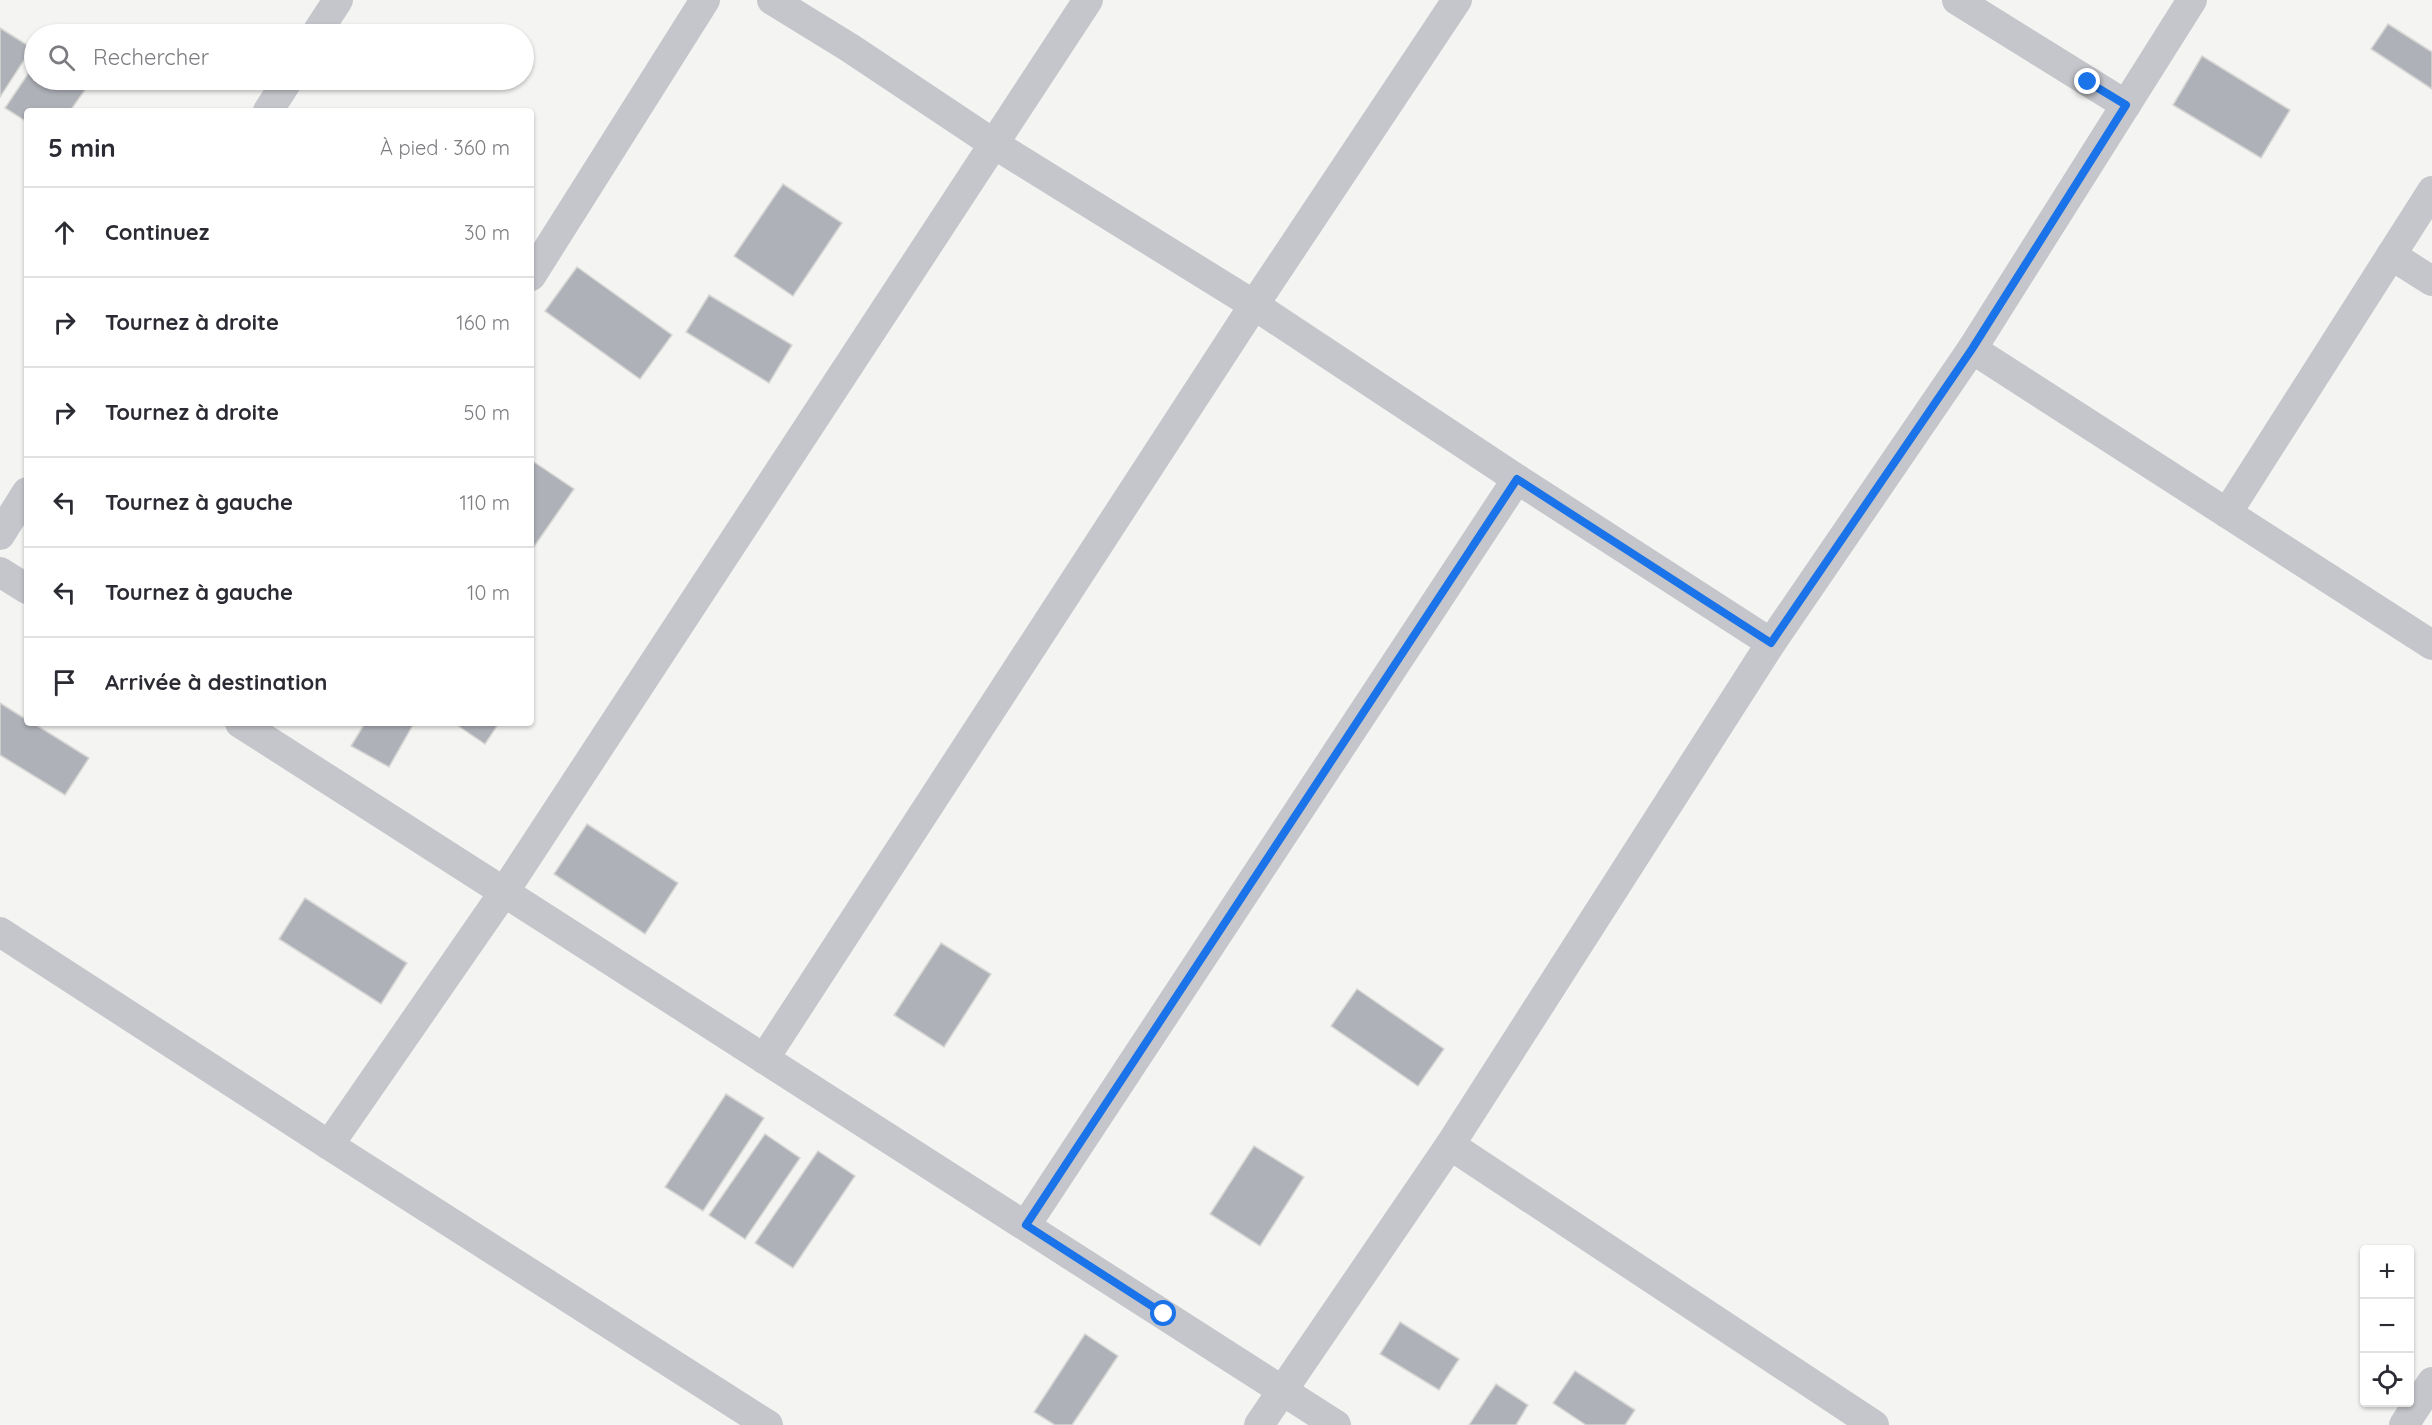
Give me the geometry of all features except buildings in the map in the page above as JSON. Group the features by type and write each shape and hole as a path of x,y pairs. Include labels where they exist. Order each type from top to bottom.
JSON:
{"street":[{"path":"322,24 338,0"},
{"path":"534,271 705,0"},
{"path":"772,0 850,48 994,144 1254,305 1771,643"},
{"path":"329,1145 504,892 1088,0"},
{"path":"764,1059 1254,305 1457,0"},
{"path":"1958,0 2126,105"},
{"path":"1260,1425 1450,1144 1771,643 1972,349 2192,0"},
{"path":"270,108 282,90"},
{"path":"2227,513 2432,191"},
{"path":"2391,255 2432,281"},
{"path":"1972,349 2432,645"},
{"path":"1026,1225 1517,479"},
{"path":"0,535 24,497"},
{"path":"0,572 24,587"},
{"path":"245,726 1336,1425"},
{"path":"0,932 768,1425"},
{"path":"1450,1144 1874,1425"},
{"path":"2404,1425 2432,1382"}],"route":[{"path":"1164,1314 1026,1225 1517,479 1771,643 1972,349 2126,105 2088,82"}]}
